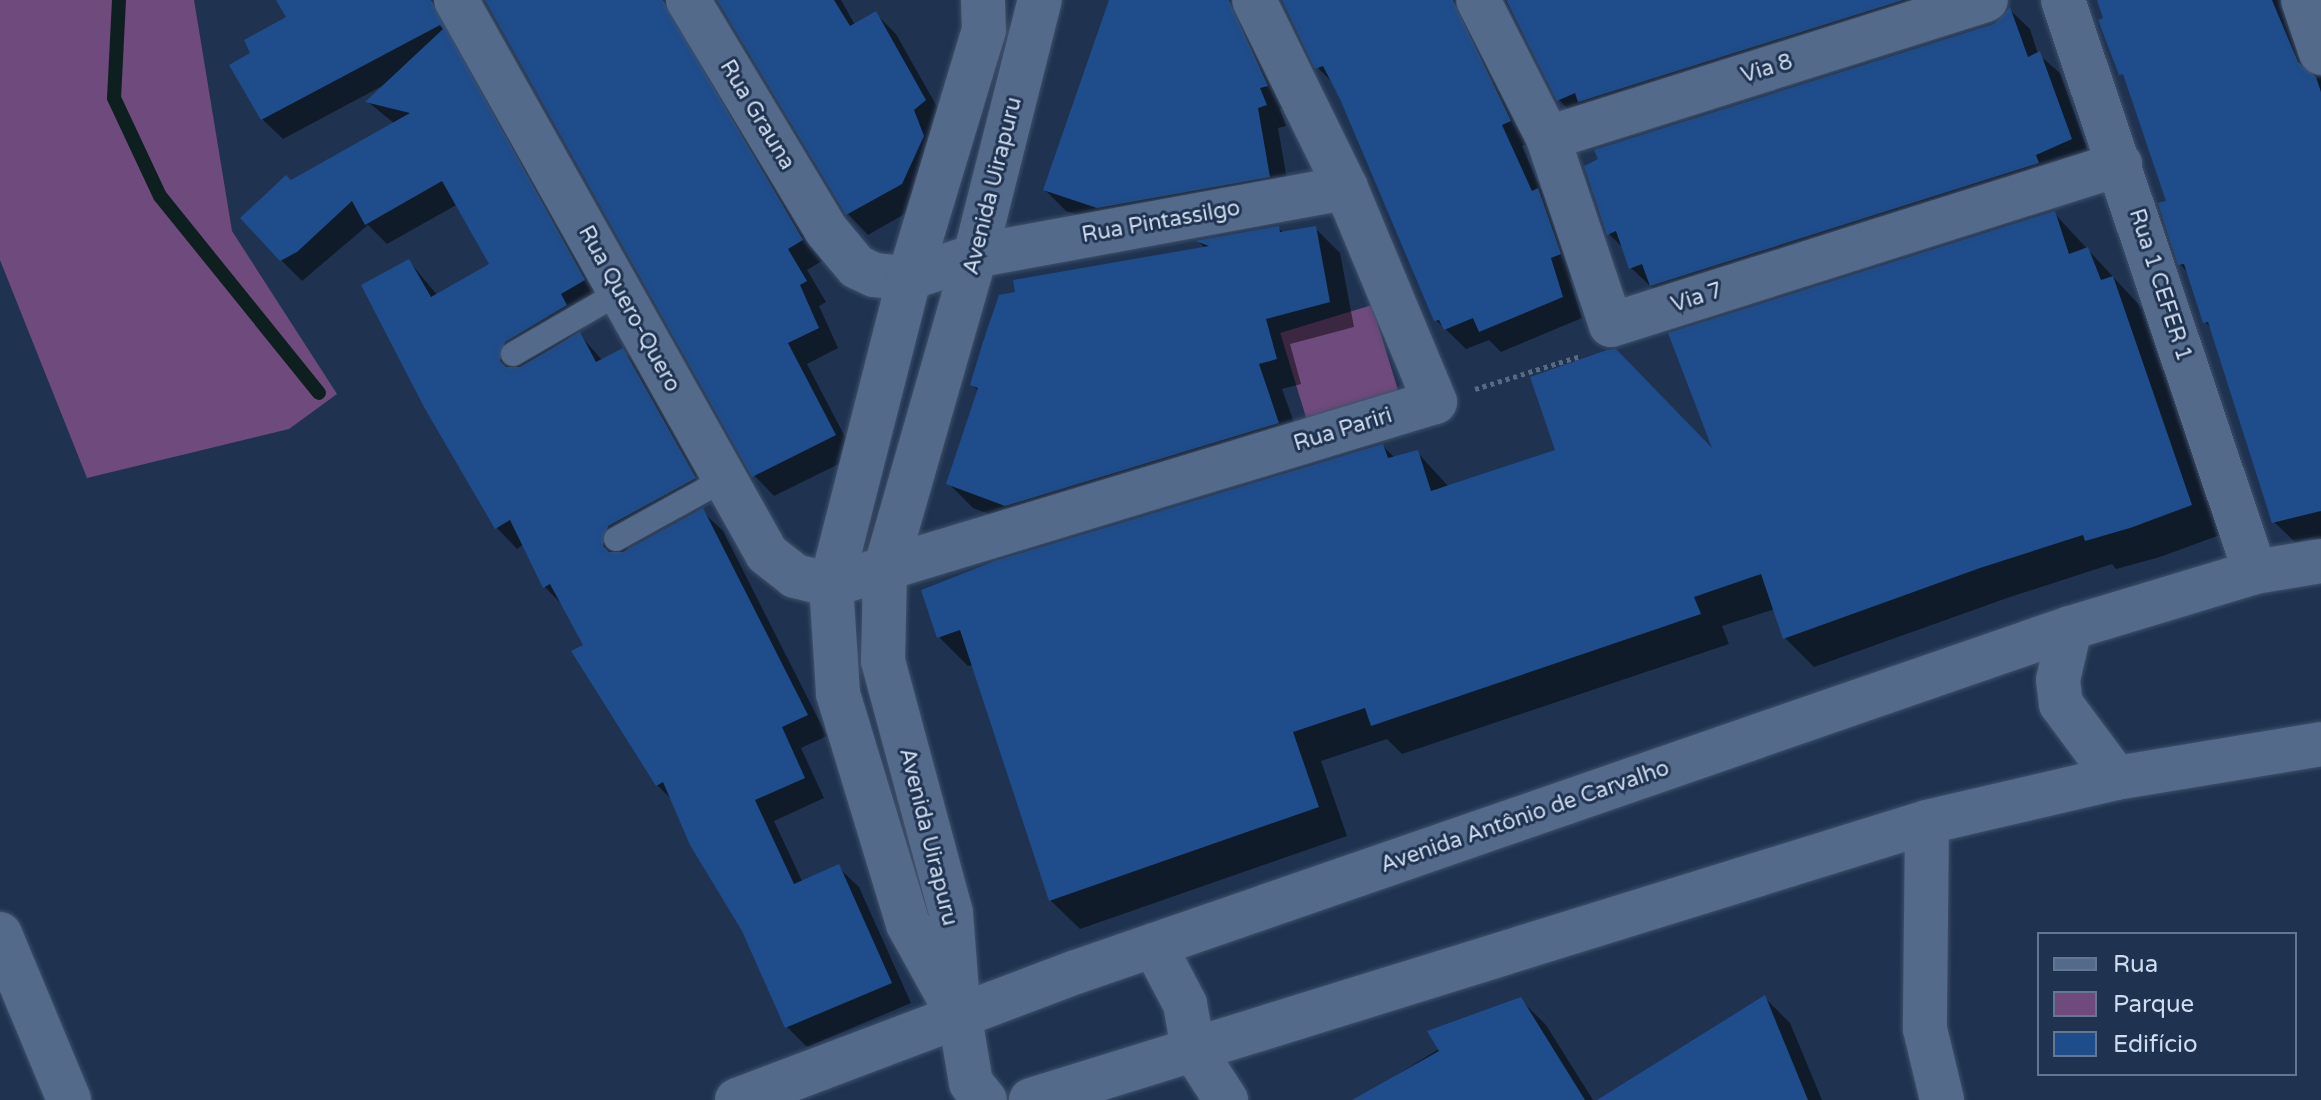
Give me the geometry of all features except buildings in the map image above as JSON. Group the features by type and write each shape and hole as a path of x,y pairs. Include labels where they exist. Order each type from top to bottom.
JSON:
{"street":[{"name":"Rua Quero-Quero","path":"456,0 767,554 795,576 831,585"},
{"name":"Rua Grauna","path":"688,0 826,230 857,267 874,275 909,278"},
{"name":"Avenida Uirapuru","path":"960,1018 908,924 838,693 831,585 909,278 984,30 983,0"},
{"name":"Avenida Uirapuru","path":"960,1018 951,913 883,661 885,570 975,256 1040,0"},
{"path":"1254,0 1346,188 1435,402"},
{"path":"1478,0 1548,138 1611,325"},
{"name":"Via 8","path":"1548,138 1986,0"},
{"name":"Rua 1 CEFER 1","path":"2063,0 2255,572"},
{"path":"2303,0 2321,53"},
{"name":"Via 7","path":"1611,325 2120,164"},
{"name":"Rua Pintassilgo","path":"909,278 975,256 1346,188"},
{"name":"Rua Pariri","path":"831,585 1435,402"},
{"name":"Avenida Antônio de Carvalho","path":"737,1100 1154,945 2070,628 2255,572 2321,561"},
{"path":"2070,628 2058,680 2061,704 2116,778"},
{"path":"1031,1100 1927,822 2116,778 2314,752"},
{"path":"1927,822 1925,1029 1942,1100"},
{"path":"0,934 69,1100"},
{"path":"1154,945 1185,1004 1193,1049 1226,1100"},
{"path":"960,1018 966,1068 985,1100"}],"lane":[{"path":"513,354 620,292"},
{"path":"616,539 723,480"}],"path":[{"path":"1435,402 1589,353 1611,325"}],"green space":[{"path":"0,0 194,0 232,231 337,394 289,429 87,478 0,260"},
{"path":"1372,305 1399,392 1307,420 1280,333"}],"waterway":[{"path":"119,0 114,98 160,196 319,393"}]}
